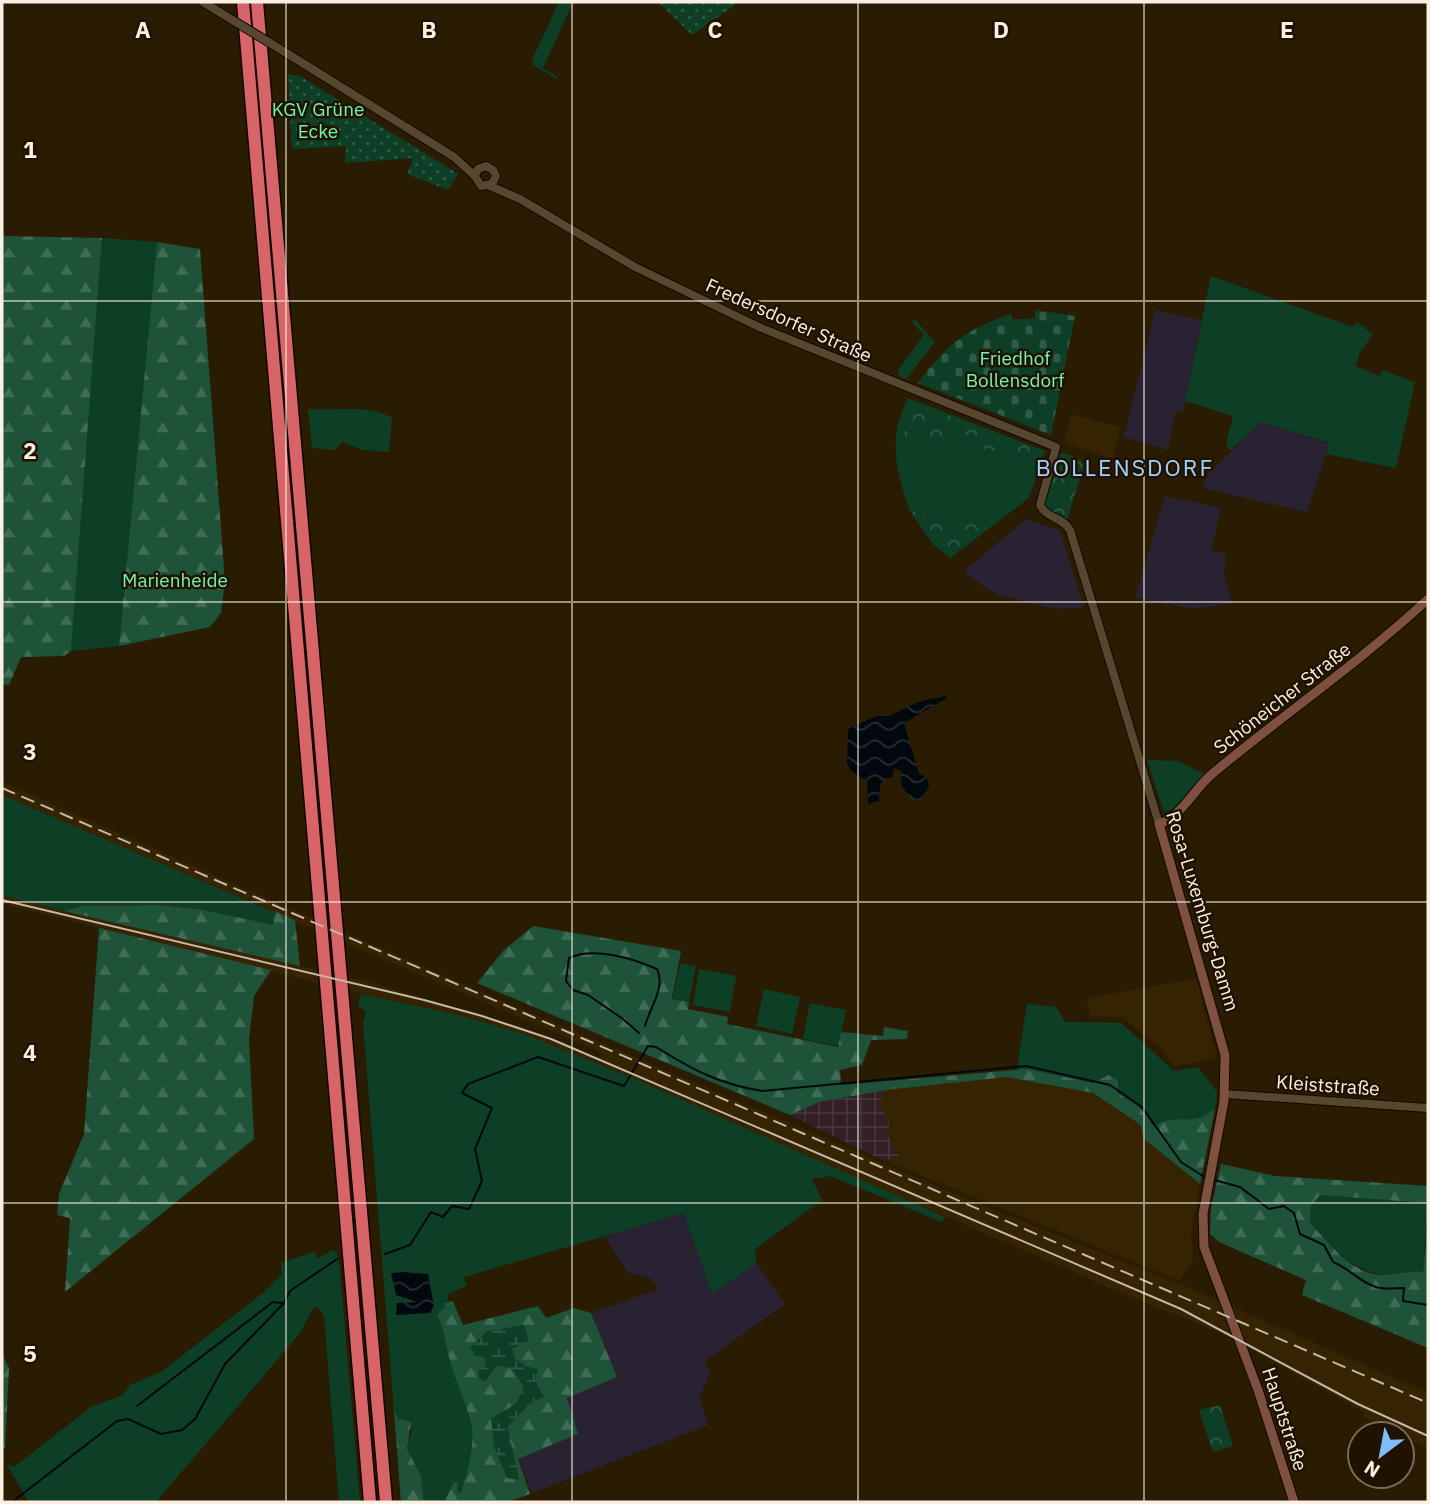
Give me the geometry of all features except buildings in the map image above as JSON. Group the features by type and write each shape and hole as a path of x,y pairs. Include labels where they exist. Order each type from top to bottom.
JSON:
{"highway":[{"path":"243,2 370,1502"},
{"path":"257,2 386,1502"}],"main road":[{"name":"Schöneicher Straße","path":"1159,824 1169,820 1212,774 1364,656 1428,599"},
{"name":"Rosa-Luxemburg-Damm","path":"1159,824 1221,1034 1225,1059 1225,1094 1202,1230 1205,1247 1242,1346"},
{"name":"Hauptstraße","path":"1242,1346 1294,1502"}],"street":[{"path":"203,2 454,157 475,176 481,186 493,182 491,167 480,167 454,157"},
{"path":"475,176 480,167"},
{"name":"Fredersdorfer Straße","path":"493,182 635,267 759,327 1056,447 1040,505"},
{"name":"Rosa-Luxemburg-Damm","path":"1040,505 1045,514 1064,522 1070,530 1159,824"},
{"name":"Kleiststraße","path":"1225,1094 1428,1108"}],"shaded area":[{"path":"1155,310 1201,320 1183,412 1176,410 1168,450 1124,437"},
{"path":"1071,414 1120,427 1113,459 1068,444 1065,440"},
{"path":"1261,422 1329,444 1307,512 1202,488 1207,476"},
{"path":"1165,496 1221,508 1211,552 1226,553 1224,573 1232,603 1193,609 1135,598"},
{"path":"1026,519 1060,531 1084,608 1054,609 1003,596 987,589 964,571"},
{"path":"2,782 417,964 955,1194 1194,1290 1428,1393 1428,1449 1416,1443 1416,1420 1369,1420 1363,1417 1365,1413 1227,1336 529,1036 463,1016 361,994 2,904 2,895 369,982 531,1030 599,1058 602,1053 2,795"},
{"path":"1197,980 1217,1058 1174,1067 1163,1050 1122,1017 1090,1016 1086,998"},
{"path":"1007,1077 1093,1093 1141,1125 1143,1138 1200,1184 1191,1233 1194,1258 1180,1281 885,1161 899,1155 888,1136 889,1121 879,1103 886,1090"},
{"path":"886,1090 879,1103 889,1121 888,1136 899,1156 885,1161 790,1115 819,1102"},
{"path":"684,1213 713,1293 756,1263 785,1304 705,1361 710,1371 700,1397 708,1425 532,1493 518,1459 577,1434 567,1398 617,1377 591,1313 659,1289 650,1278 628,1273 605,1236"}],"green space":[{"path":"559,2 573,2 543,68 559,78 557,79 533,65 532,60"},
{"path":"658,2 739,2 692,35"},
{"name":"KGV Grüne Ecke","path":"288,74 300,76 458,174 448,190 407,174 413,158 345,163 346,146 292,149"},
{"name":"Marienheide","path":"2,236 102,238 71,651 64,656 21,657 9,685 2,684"},
{"path":"102,238 157,242 119,646 71,651"},
{"name":"Marienheide","path":"157,242 200,249 225,582 221,613 210,627 119,646"},
{"path":"1211,276 1353,327 1357,322 1373,334 1359,354 1356,366 1379,376 1382,370 1415,382 1396,468 1326,454 1329,443 1261,422 1231,450 1226,445 1233,416 1185,401"},
{"name":"Friedhof Bollensdorf","path":"1035,310 1075,316 1051,435 918,383 948,348 969,332 1011,314 1012,320 1035,318"},
{"path":"915,320 935,342 906,379 899,376 899,370 895,374 924,335 912,322"},
{"path":"908,398 1045,451 1029,498 992,526 910,511 896,454 897,427"},
{"path":"911,401 1043,452 1040,462 1004,452 919,440 900,450"},
{"path":"308,409 374,411 392,418 389,452 363,450 342,442 336,450 312,448"},
{"path":"1063,453 1080,459 1084,466 1067,520 1051,514 1043,505 1057,456"},
{"path":"910,511 992,526 950,558 933,544"},
{"path":"1147,760 1178,761 1204,774 1175,809 1164,812"},
{"path":"2,795 274,912 274,926 198,909 156,905 82,906 64,911 2,895"},
{"path":"156,905 198,909 273,925 275,911 295,920 300,966 64,911 82,906"},
{"path":"533,926 681,951 672,999 689,1002 688,1009 728,1017 727,1024 838,1047 841,1032 883,1036 884,1027 908,1031 907,1039 871,1040 862,1065 840,1070 841,1085 1026,1069 1093,1083 1109,1075 1118,1080 1118,1093 1140,1108 1154,1127 1168,1120 1198,1118 1215,1109 1200,1184 1143,1138 1141,1125 1093,1093 1007,1077 886,1090 819,1102 790,1115 477,983 504,950"},
{"path":"99,928 271,970 254,996 249,1040 254,1139 65,1292 70,1218 57,1215 59,1194 84,1134"},
{"path":"680,963 696,966 689,1002 673,999"},
{"path":"699,969 736,976 730,1012 693,1005"},
{"path":"764,989 800,997 792,1034 756,1026"},
{"path":"361,994 463,1016 529,1036 635,1079 945,1217 942,1222 830,1176 812,1179 822,1200 755,1249 756,1263 712,1294 684,1213 464,1277 467,1285 447,1295 449,1302 444,1303 445,1307 437,1315 469,1412 472,1451 461,1492 449,1495 444,1502 424,1502 421,1476 407,1449 412,1430 398,1419 394,1410 363,1023 366,1012 358,1006"},
{"path":"810,1003 846,1010 838,1046 803,1039"},
{"path":"1027,1004 1056,1007 1065,1022 1121,1023 1174,1071 1198,1067 1217,1092 1215,1109 1198,1118 1168,1120 1154,1127 1140,1108 1118,1093 1118,1080 1109,1075 1093,1083 1017,1069"},
{"path":"1221,1164 1275,1176 1428,1186 1428,1203 1320,1195 1311,1206 1310,1223 1352,1264 1373,1274 1385,1275 1423,1272 1428,1221 1428,1348 1302,1295 1306,1280 1219,1242 1210,1234 1211,1208"},
{"path":"1320,1195 1428,1203 1423,1272 1380,1274 1348,1261 1310,1223 1311,1206"},
{"path":"333,1250 337,1252 360,1502 339,1502 324,1316 318,1307 314,1307 300,1333 156,1502 29,1502 6,1463 14,1467 91,1407 122,1395 130,1385 161,1372 264,1292 282,1274 281,1263 316,1251 317,1259"},
{"path":"453,1301 463,1325 538,1306 546,1318 574,1308 591,1313 617,1377 567,1398 578,1434 518,1459 530,1494 507,1502 444,1502 454,1482 458,1482 457,1493 461,1492 468,1469 472,1437 468,1412 437,1315 445,1307 444,1303","holes":["488,1331 512,1349 514,1358 525,1366 530,1403 507,1427 519,1479 491,1419 516,1404 524,1388 514,1372 502,1366 496,1366 485,1381 484,1367 487,1365 484,1357 470,1347"]},
{"path":"524,1325 529,1340 512,1349 514,1358 525,1366 538,1369 535,1381 544,1397 530,1403 507,1427 519,1480 507,1478 494,1447 491,1419 516,1404 524,1388 514,1372 507,1367 496,1366 485,1381 479,1378 478,1370 487,1365 484,1357 475,1356 470,1347 488,1331"},
{"path":"2,1354 9,1368 5,1448 2,1449"},
{"path":"1220,1405 1233,1446 1213,1452 1199,1410"},
{"path":"394,1410 398,1419 411,1422 407,1449 421,1476 424,1502 401,1502"}],"water":[{"path":"945,696 947,698 904,723 919,774 927,777 929,786 921,800 911,799 901,785 902,772 894,768 892,778 884,778 880,786 879,801 868,804 867,781 851,771 847,763 848,729 876,716 889,716 918,702"},
{"path":"391,1273 428,1274 434,1305 430,1313 396,1315 397,1303 417,1302 396,1295"}],"waterway":[{"path":"639,1033 588,995 573,990 566,981 569,958 590,953 601,954 637,961 657,969 660,983 645,1026"},
{"path":"385,1254 410,1245 431,1212 443,1217 452,1206 469,1209 482,1181 475,1149 492,1108 462,1093 468,1084 538,1057 624,1086 648,1046 656,1047 719,1080 762,1091 1026,1066 1110,1085 1142,1107 1181,1162 1206,1178"},
{"path":"1214,1180 1240,1187 1269,1209 1284,1206 1294,1213 1300,1234 1324,1245 1333,1262 1376,1287 1404,1288 1403,1301 1428,1305"},
{"path":"12,1502 117,1421 128,1419 161,1434 182,1430 195,1419 225,1364 284,1303 290,1291 337,1259"},
{"path":"137,1406 273,1302 282,1303"}],"tram line":[{"path":"2,900 424,1000 551,1039 1181,1309 1358,1404 1428,1436"}],"railway":[{"path":"2,788 1428,1403"}],"district":[{"name":"BOLLENSDORF","path":"1125,468"}]}
